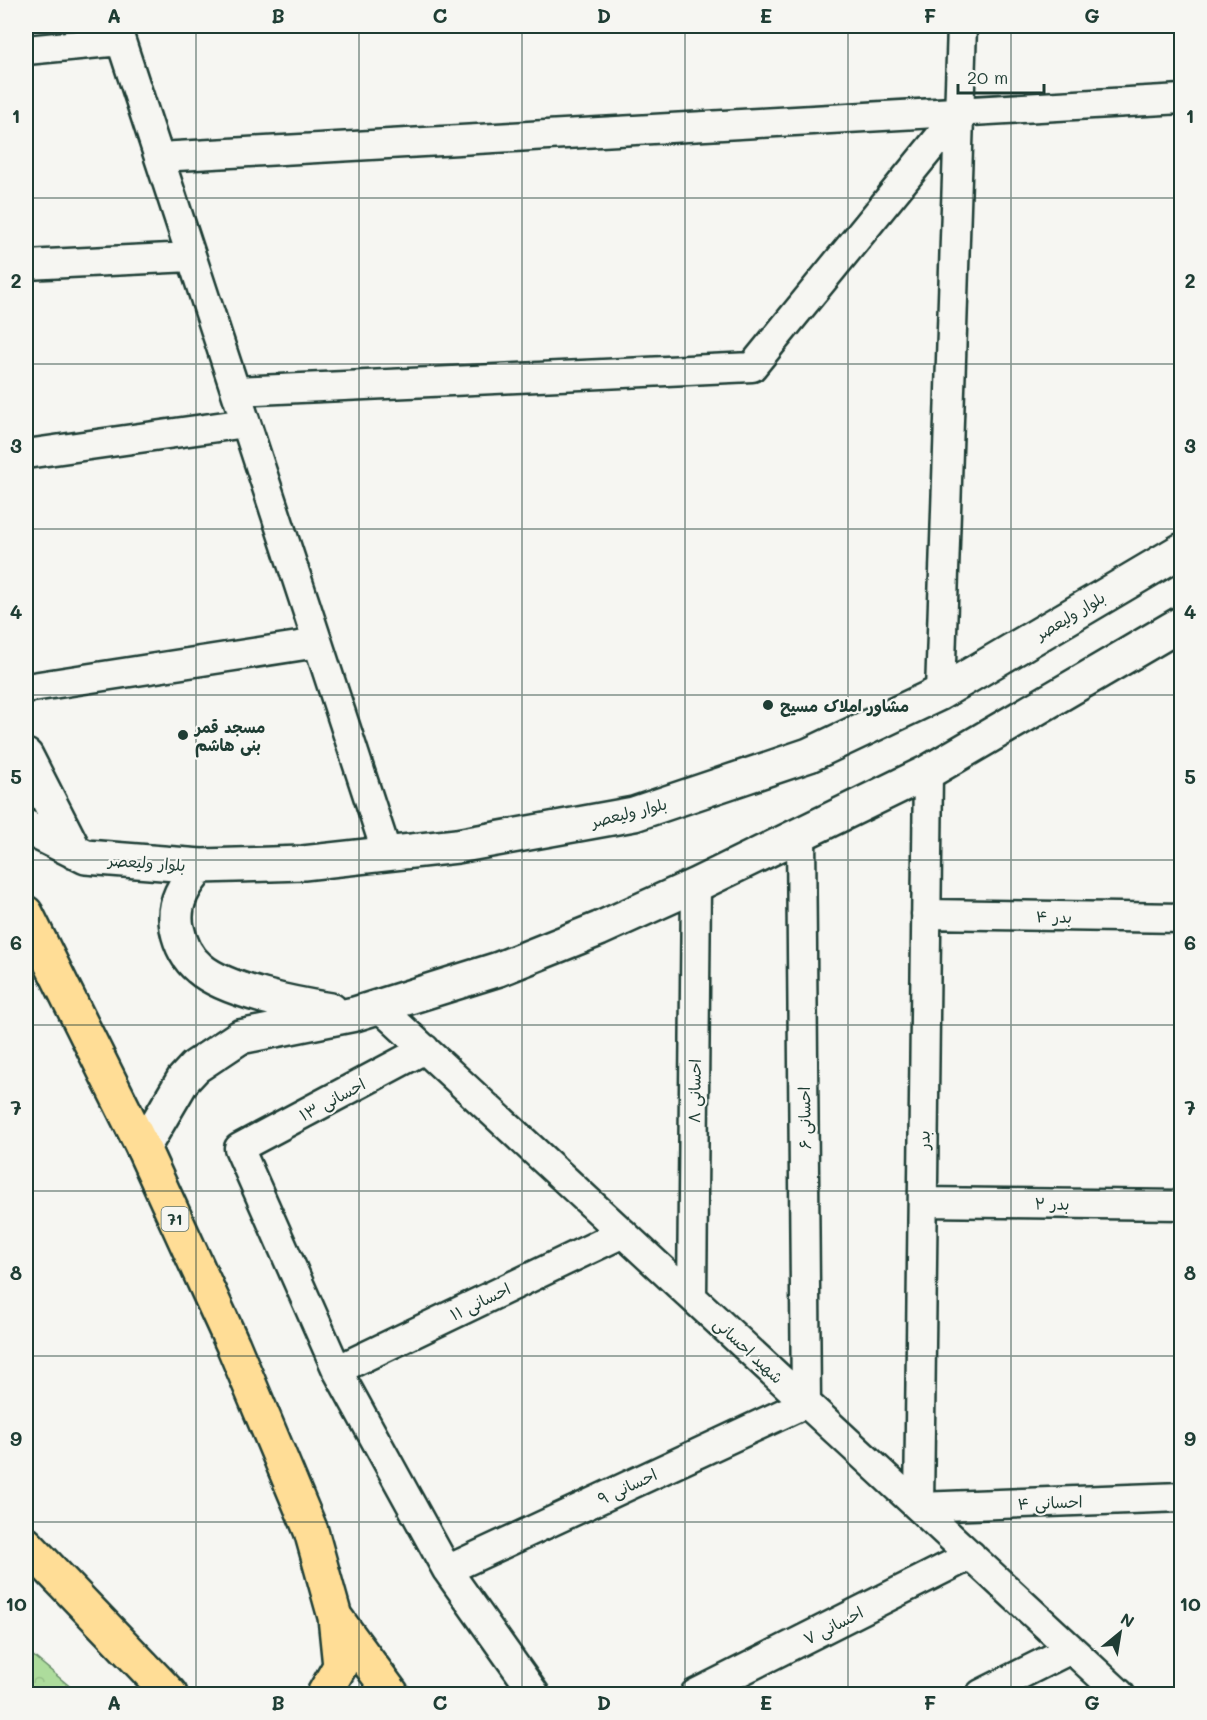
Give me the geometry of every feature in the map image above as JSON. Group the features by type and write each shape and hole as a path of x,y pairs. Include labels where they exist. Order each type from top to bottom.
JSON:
{"highway":[{"name":"71","path":"26,913 143,1148 233,1345 310,1531 335,1617 340,1666 324,1695"},
{"path":"26,1544 171,1695"},
{"name":"71","path":"335,1617 392,1695"}],"main road":[{"name":"بلوار ولیعصر","path":"26,827 86,857 201,866 303,863 457,846 634,814 809,755 940,693 1182,550"},
{"path":"143,1148 183,1080 210,1056 240,1037 367,1010 499,969 599,929 696,885 928,772 1182,623"},
{"path":"26,756 75,852"},
{"path":"201,866 181,892 177,908 180,941 199,969 213,978 285,1003 367,1010"}],"street":[{"path":"940,693 962,26"},
{"path":"26,50 119,33 387,854"},
{"path":"159,157 960,114 1182,99"},
{"path":"236,391 752,367 960,114"},
{"path":"26,265 191,257"},
{"path":"26,454 246,423"},
{"path":"26,688 318,643"},
{"name":"بدر","path":"919,1507 928,772"},
{"name":"احسانی ۶","path":"801,834 806,1403"},
{"name":"احسانی ۸","path":"692,1297 696,885"},
{"name":"بدر ۴","path":"926,914 1182,918"},
{"name":"شهید احسانی","path":"367,1010 425,1049 1120,1695"},
{"name":"احسانی ۱۳","path":"337,1370 239,1148 425,1049"},
{"name":"بدر ۲","path":"923,1202 1182,1205"},
{"name":"احسانی ۱۱","path":"337,1370 623,1233"},
{"path":"337,1370 447,1570 535,1695"},
{"name":"احسانی ۹","path":"447,1570 806,1403"},
{"name":"احسانی ۴","path":"919,1507 1182,1497"},
{"name":"احسانی ۷","path":"695,1695 971,1555"},
{"path":"981,1695 1071,1649"}],"green space":[{"path":"26,1650 79,1694 26,1694"}],"place":[{"name":"مشاور املاک مسیح","path":"768,705"},
{"name":"مسجد قمر بنی هاشم","path":"183,735"}]}
